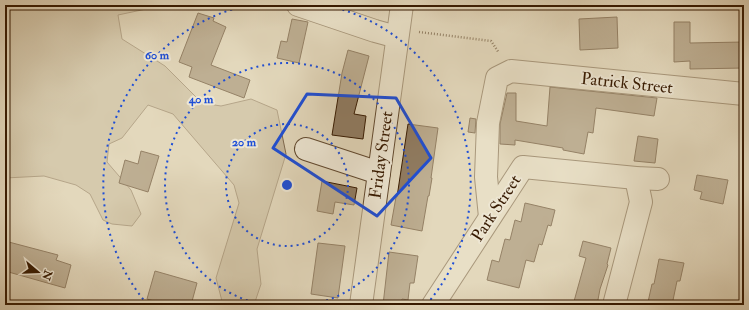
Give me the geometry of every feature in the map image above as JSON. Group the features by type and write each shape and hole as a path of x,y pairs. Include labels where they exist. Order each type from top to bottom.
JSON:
{"street":[{"path":"298,5 375,31 398,33"},
{"name":"Friday Street","path":"361,305 402,5"},
{"path":"490,217 486,177 488,123 496,78 511,71"},
{"name":"Patrick Street","path":"511,71 744,94"},
{"path":"306,149 379,173"},
{"name":"Park Street","path":"433,305 523,167 658,179"},
{"path":"614,305 641,202 636,178"}],"path":[{"path":"398,33 491,41 511,71"}],"highlighted area":[{"path":"307,94 396,98 431,158 377,216 273,148"}],"shaded area":[{"path":"5,5 165,5 118,15 122,39 165,66 202,103 221,106 251,99 277,110 286,154 257,249 261,284 254,305 223,305 216,278 239,203 234,185 173,114 148,105 122,138 109,144 107,162 131,190 141,214 132,226 112,224 103,220 90,194 76,185 44,176 5,178"}],"building":[{"path":"198,13 214,18 213,21 226,27 211,65 250,80 244,98 189,77 192,67 179,62"},
{"path":"617,17 618,48 580,50 579,19"},
{"path":"292,19 308,22 299,63 277,58 281,41 287,42"},
{"path":"674,22 690,22 690,43 744,42 744,68 690,69 690,61 674,62"},
{"path":"348,50 369,56 354,114 366,116 363,139 332,135 342,73"},
{"path":"550,87 657,98 654,116 596,108 593,133 588,132 584,154 563,150 563,148 515,140 515,145 500,144 500,124 507,93 516,93 516,121 547,126"},
{"path":"470,118 476,119 475,133 468,132"},
{"path":"408,124 438,128 432,178 422,231 391,225 397,197"},
{"path":"638,136 658,139 655,163 634,161"},
{"path":"141,151 159,156 148,192 119,183 125,160 138,164"},
{"path":"697,175 728,180 723,204 700,199 702,192 694,190"},
{"path":"322,181 357,188 354,205 335,202 333,214 317,211"},
{"path":"525,203 555,210 551,226 548,225 542,245 539,244 534,262 526,260 519,288 487,280 492,260 499,262 505,239 510,240 515,220 521,222"},
{"path":"5,241 58,255 56,260 71,265 65,288 5,271"},
{"path":"583,241 611,248 597,305 573,305 586,258 579,256"},
{"path":"318,243 345,246 338,298 311,294"},
{"path":"389,252 418,256 414,283 410,283 408,300 402,299 401,305 383,305"},
{"path":"659,259 684,263 680,281 677,281 672,305 661,305 648,302 652,284 654,284"},
{"path":"155,271 197,283 191,305 167,305 147,299"}]}
